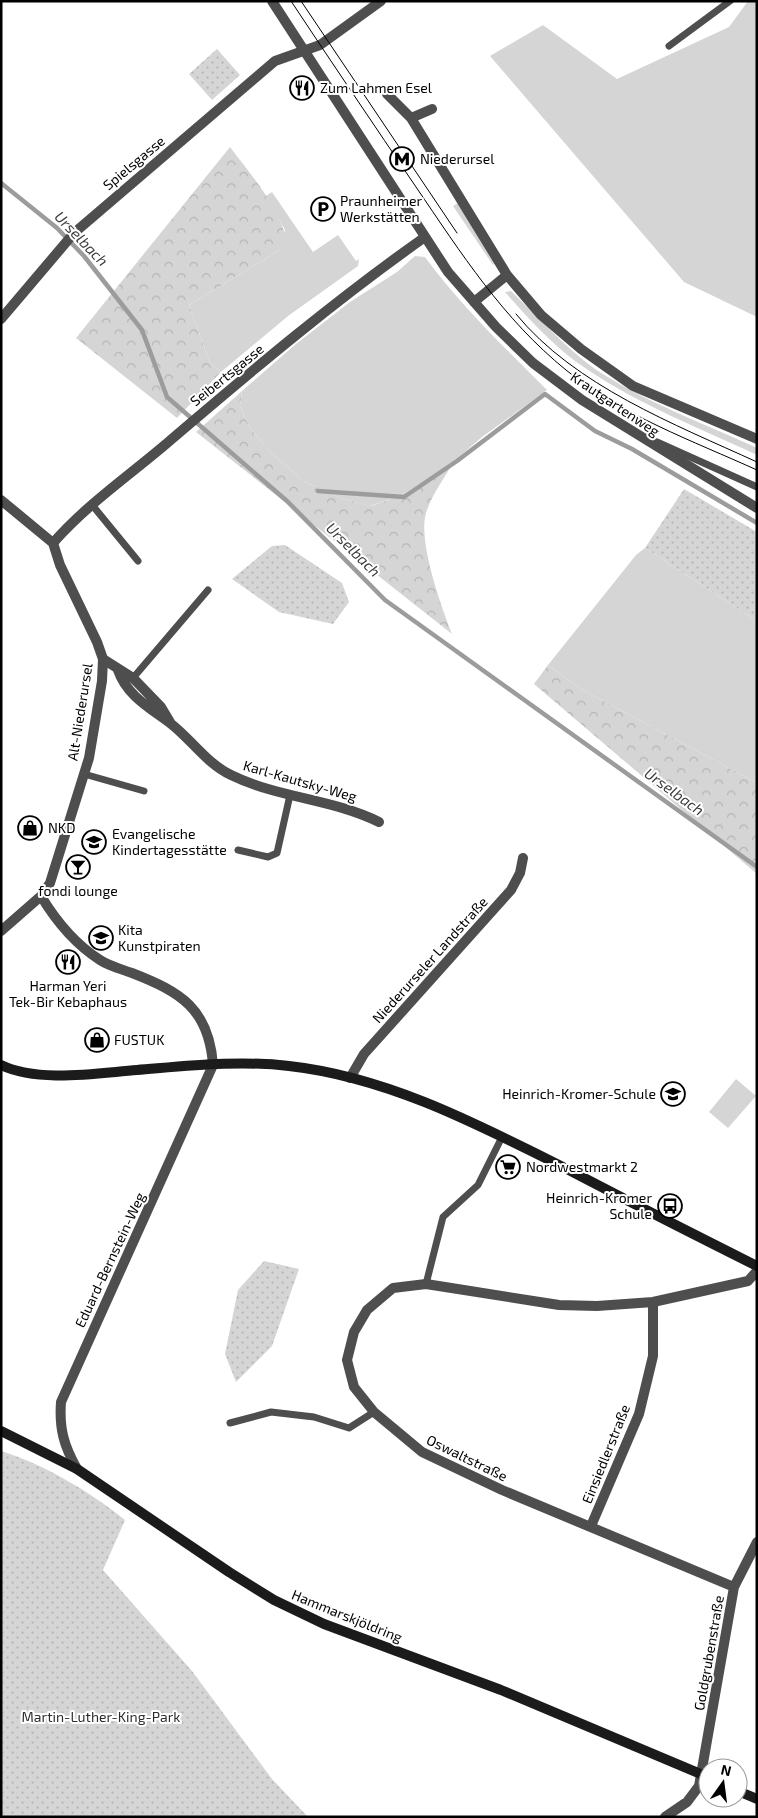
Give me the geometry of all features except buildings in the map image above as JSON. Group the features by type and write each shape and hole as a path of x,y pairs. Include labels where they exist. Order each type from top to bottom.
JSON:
{"main road":[{"path":"1,1065 28,1073 73,1074 213,1065 289,1066 350,1078 416,1098 502,1137 757,1266"},
{"name":"Hammarskjöldring","path":"1,1431 77,1469 229,1572 274,1600 316,1620 501,1690 698,1773"}],"street":[{"name":"Krautgartenweg","path":"272,1 448,272 474,302 533,363 582,400 757,508"},
{"name":"Spielsgasse","path":"1,319 74,233 275,61 320,45 381,1"},
{"name":"Krautgartenweg","path":"387,94 411,118 507,275 541,315 581,349 633,386 757,439"},
{"path":"411,118 432,109"},
{"name":"Seibertsgasse","path":"53,543 69,524 174,438 206,408 379,270 425,237"},
{"path":"474,302 507,275"},
{"path":"1,500 53,543"},
{"name":"Alt-Niederursel","path":"41,896 50,883 89,758 102,681 103,659 98,642 60,565 53,543"},
{"name":"Karl-Kautsky-Weg","path":"103,659 133,678 160,707 170,724"},
{"name":"Karl-Kautsky-Weg","path":"118,670 122,682 142,703 154,714 170,724 202,755 230,775 290,794 361,813 379,822"},
{"name":"Niederurseler Landstraße","path":"350,1078 364,1054 511,890 520,873 523,858"},
{"path":"1,930 41,896 61,927 90,953 102,961 174,991 190,1004 205,1025 212,1046 213,1065"},
{"name":"Eduard-Bernstein-Weg","path":"77,1469 62,1439 59,1423 61,1402 213,1065"},
{"name":"Oswaltstraße","path":"734,1587 502,1490 422,1452 374,1412 354,1387 347,1360 354,1332 367,1310 394,1288 426,1284 559,1305 597,1306 653,1302 748,1281 757,1271"},
{"name":"Einsiedlerstraße","path":"591,1526 639,1414 653,1356 653,1302"},
{"name":"Goldgrubenstraße","path":"708,1758 734,1587 757,1542"},
{"name":"Goldgrubenstraße","path":"665,1817 687,1802 698,1787"}],"lane":[{"path":"669,46 730,1"},
{"path":"631,432 673,448 757,487"},
{"path":"93,506 138,561"},
{"path":"133,678 208,590"},
{"path":"84,774 144,791"},
{"path":"238,850 268,857 277,853 290,794"},
{"path":"426,1284 443,1217 478,1184 502,1137"},
{"path":"230,1423 271,1412 314,1417 349,1428 374,1412"}],"green space":[{"path":"748,1 757,1 757,317 684,282 490,56 543,25 617,79 729,27"},
{"path":"217,49 240,75 212,100 189,74"},
{"path":"230,147 271,204 278,216 287,242 280,250 189,305 210,363 221,372 177,418 76,338"},
{"path":"272,192 313,252 338,235 356,261 359,259 358,266 288,316 221,372 210,363 189,305 280,250 285,230 266,196"},
{"path":"458,203 494,264 493,265 453,206"},
{"path":"415,256 425,257 468,309 547,390 482,437 437,476 397,497 370,506 343,499 305,482 270,452 250,428 240,406 242,391 296,344 350,302 397,272"},
{"path":"511,291 563,342 595,369 634,392 674,412 757,448 757,455 640,401 575,361 538,328 505,292"},
{"path":"242,391 240,406 250,428 270,452 305,482 343,499 371,506 397,497 437,476 454,461 430,503 425,517 424,529 432,576 452,634 196,432"},
{"path":"684,489 757,532 757,621 645,548"},
{"path":"285,545 342,583 349,602 333,624 279,612 232,579 272,546"},
{"path":"645,548 757,621 757,783 581,689 548,665 636,555"},
{"path":"548,665 581,689 757,783 757,874 534,684"},
{"path":"736,1079 756,1096 728,1128 709,1112"},
{"path":"264,1261 299,1269 272,1346 236,1382 225,1354 238,1290"},
{"name":"Martin-Luther-King-Park","path":"1,1451 50,1471 82,1489 125,1520 103,1570 192,1671 272,1779 308,1817 1,1817"}],"waterway":[{"name":"Urselbach","path":"1,183 57,228 84,256 142,330 167,397 287,501 385,600 757,867"},
{"name":"Urselbach","path":"318,491 404,497 457,461 545,394 595,431 632,449 757,523"}],"tram line":[{"path":"291,1 450,236 484,284 522,329 566,370 610,401 658,426 757,470"},
{"path":"301,1 457,233"},
{"path":"516,314 540,339 567,362 596,382 660,417 757,462"}],"place":[{"name":"Zum Lahmen Esel","path":"302,88"},
{"name":"Niederursel","path":"402,159"},
{"name":"Praunheimer Werkstätten","path":"323,209"},
{"name":"NKD","path":"30,828"},
{"name":"Evangelische Kindertagesstätte","path":"94,842"},
{"name":"fondi lounge","path":"78,867"},
{"name":"Kita Kunstpiraten","path":"101,938"},
{"name":"Harman Yeri Tek-Bir Kebaphaus","path":"68,962"},
{"name":"FUSTUK","path":"97,1040"},
{"name":"Heinrich-Kromer-Schule","path":"673,1094"},
{"name":"Nordwestmarkt 2","path":"508,1167"},
{"name":"Heinrich-Kromer Schule","path":"670,1206"}]}
